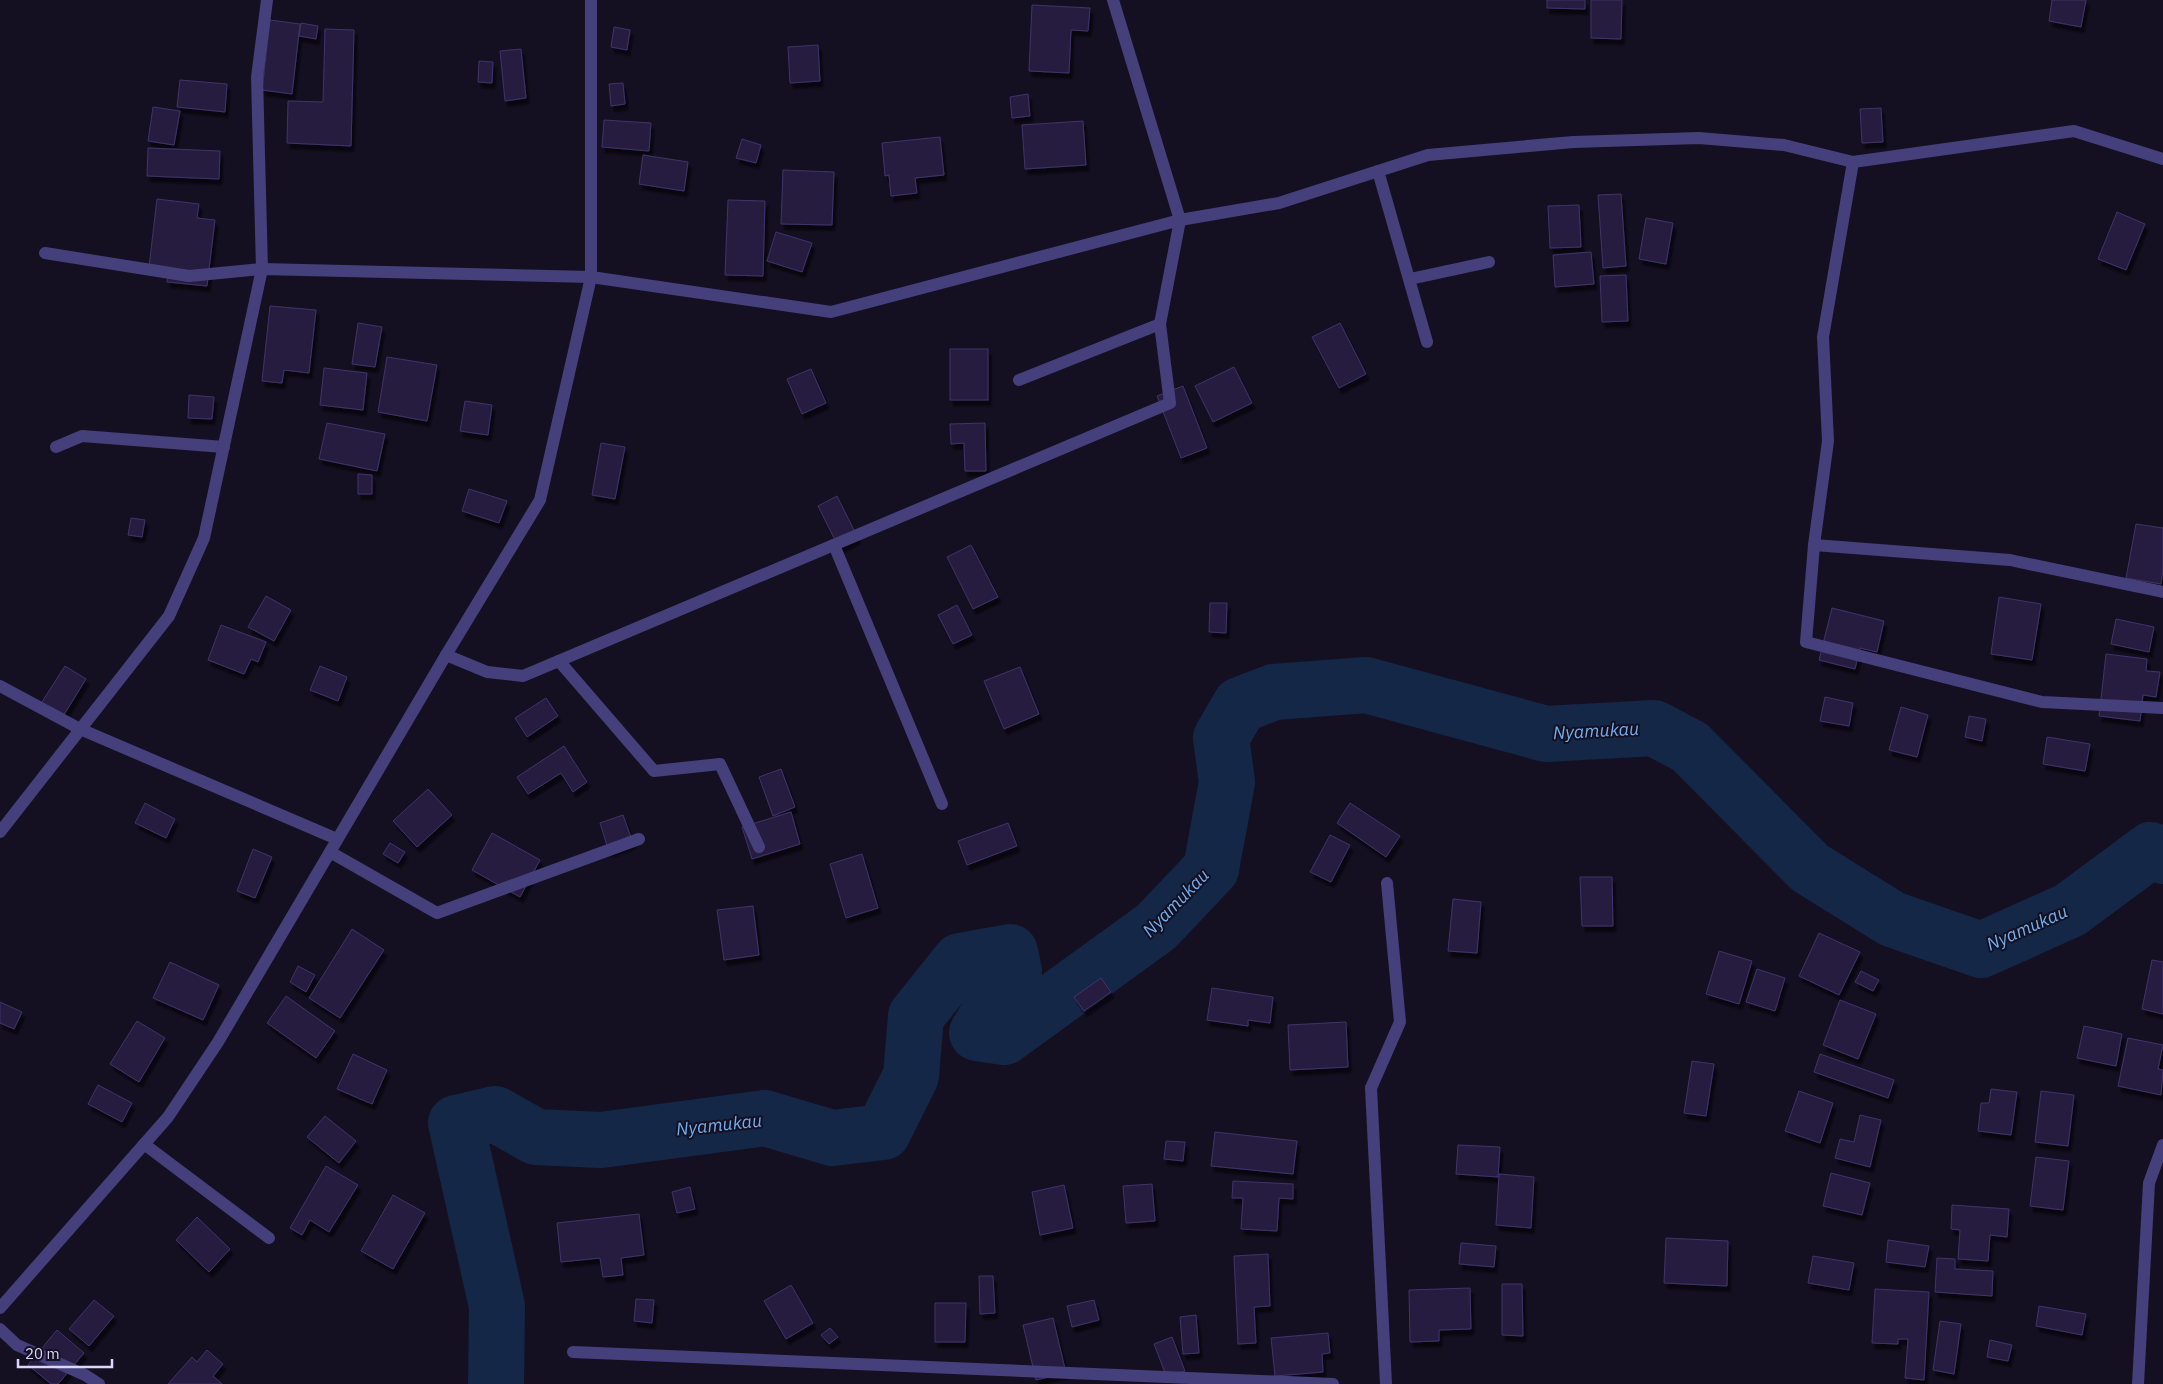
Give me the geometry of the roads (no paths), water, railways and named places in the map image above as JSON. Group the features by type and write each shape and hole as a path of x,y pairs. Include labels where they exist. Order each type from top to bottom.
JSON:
{"street":[{"path":"0,832 169,616 204,538 262,269 257,77 267,0"},
{"path":"0,1308 168,1117 218,1042 446,654 540,500 591,277 590,0"},
{"path":"446,654 487,672 523,676 1170,403 1160,324 1180,220 1113,0"},
{"path":"45,253 189,276 262,269 591,277 831,312 1180,220 1279,203 1428,155 1573,142 1699,138 1784,145 1853,162 2074,130 2163,159"},
{"path":"1853,162 1823,337 1828,441 1814,545 1806,642 2042,702 2163,708"},
{"path":"1378,171 1427,342"},
{"path":"1410,279 1489,262"},
{"path":"1019,380 1160,324"},
{"path":"56,446 82,436 224,447"},
{"path":"834,545 942,804"},
{"path":"1814,545 2010,560 2163,592"},
{"path":"559,661 654,771 720,764 759,847"},
{"path":"0,686 80,729 337,839"},
{"path":"330,852 437,913 639,839"},
{"path":"1386,1384 1371,1088 1400,1022 1387,883"},
{"path":"144,1144 270,1238"},
{"path":"2138,1384 2149,1183 2163,1145"},
{"path":"0,1329 17,1345 85,1375 99,1384"},
{"path":"573,1352 1333,1384"}],"waterway":[{"name":"Nyamukau","path":"496,1384 497,1306 456,1123 495,1114 536,1137 601,1140 765,1118 832,1138 883,1132 911,1076 916,1016 960,961 1010,952 1014,971 977,1033 1004,1037 1156,927 1211,869 1227,782 1221,738 1240,705 1274,692 1366,685 1546,734 1654,728 1690,747 1810,868 1892,919 1981,950 2070,910 2151,850 2163,856"}]}
